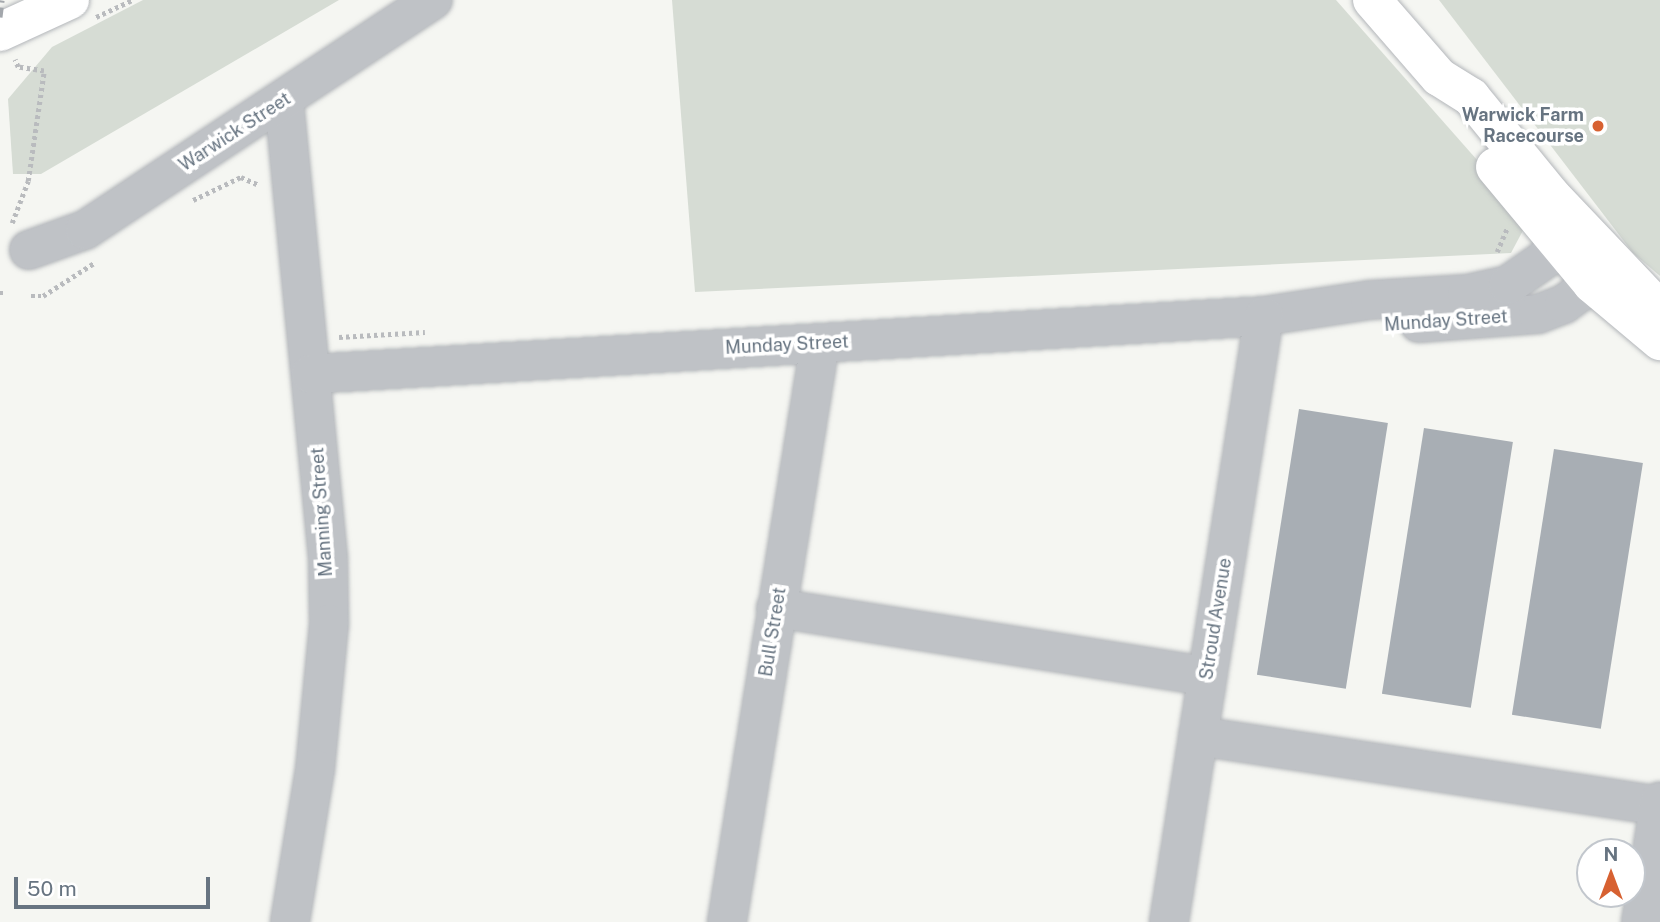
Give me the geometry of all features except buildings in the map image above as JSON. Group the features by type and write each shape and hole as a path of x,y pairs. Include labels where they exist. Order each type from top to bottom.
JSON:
{"main road":[{"path":"7,44 70,0"},
{"path":"1372,0 1439,77 1471,97 1573,241 1660,341"},
{"path":"1603,276 1660,310"}],"street":[{"name":"Warwick Street","path":"18,243 85,230 284,101 433,0"},
{"name":"Manning Street","path":"284,101 311,374 329,624 315,769 290,922"},
{"name":"Munday Street","path":"311,374 1264,316 1370,300 1468,294 1508,285 1573,241"},
{"name":"Munday Street","path":"1264,316 1375,326 1538,314 1603,276"},
{"name":"Stroud Avenue","path":"1169,922 1264,316"},
{"name":"Bull Street","path":"727,922 820,343"},
{"path":"776,608 1207,676"},
{"path":"1198,736 1660,803 1641,922"}],"path":[{"path":"7,44 18,67 44,71 18,243"},
{"path":"181,208 241,177 258,183 261,200"},
{"path":"1498,251 1502,233"},
{"path":"31,296 43,296 101,259"},
{"path":"0,293 7,293"}],"shaded area":[{"path":"143,0 339,0 41,174 13,174 8,99 52,47"},
{"path":"672,0 1336,0 1529,219 1511,253 695,292"},
{"name":"Warwick Farm Racecourse","path":"1439,0 1660,0 1660,276 1633,253"}],"railway":[{"path":"0,17 2,0"}],"place":[{"name":"Warwick Farm Racecourse","path":"1598,126"}]}
